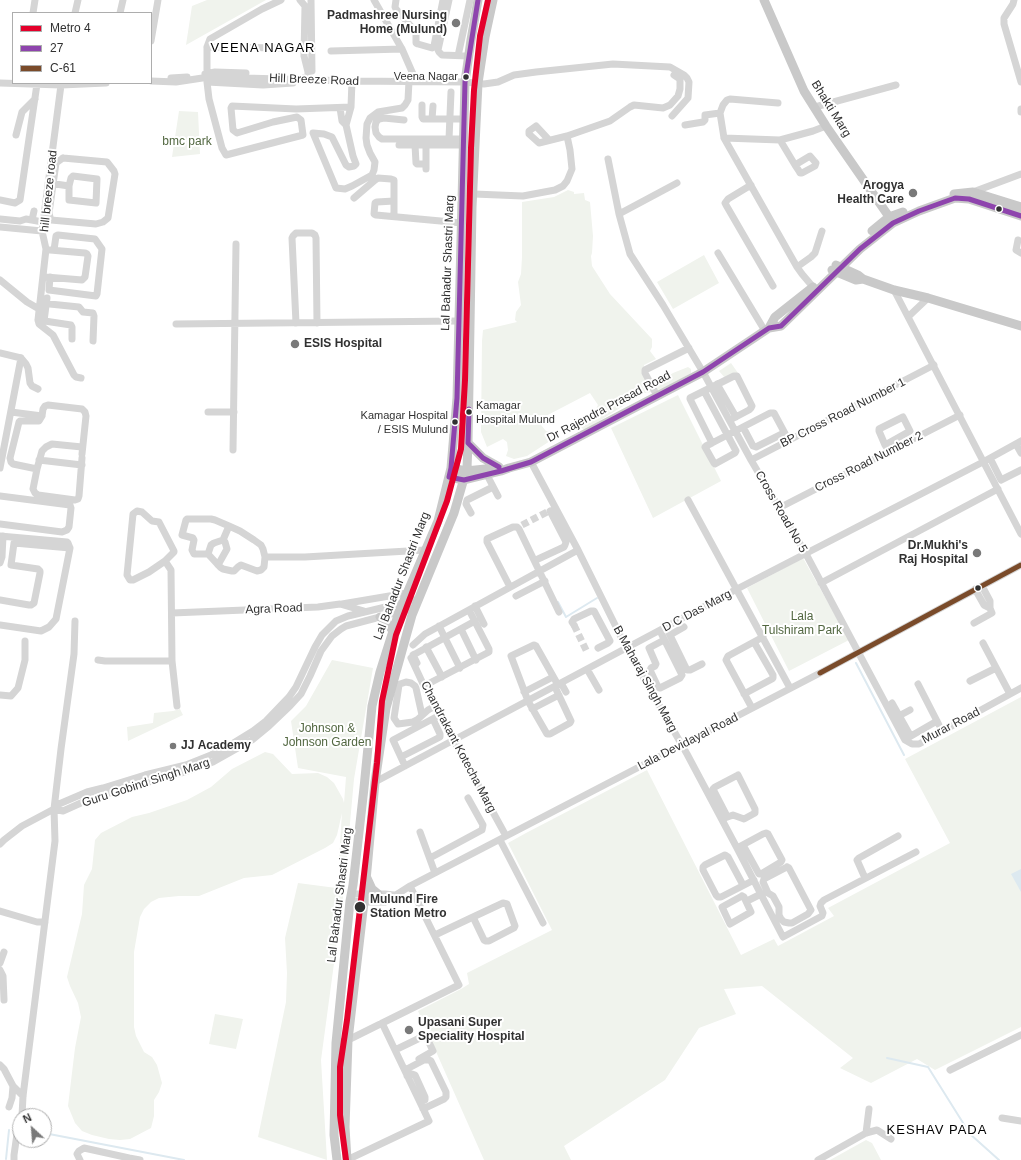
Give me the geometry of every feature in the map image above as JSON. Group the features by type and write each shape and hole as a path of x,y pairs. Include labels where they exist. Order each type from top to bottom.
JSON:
{"main road":[{"name":"Lal Bahadur Shastri Marg","path":"337,1160 334,1135 336,1043 372,706 380,672 399,612 438,521 450,473 457,398 465,76 478,0"},
{"name":"Lal Bahadur Shastri Marg","path":"347,1160 345,1127 348,1040 375,782 386,708 414,608 454,513 465,475 468,443 472,215 478,77 493,0"},
{"name":"Bhakti Marg","path":"764,0 804,91 815,106 826,126 891,220"},
{"name":"Dr Rajendra Prasad Road","path":"767,329 775,317 860,249 891,220 919,211 940,200 971,195"},
{"path":"971,195 1021,207"},
{"path":"971,195 1021,216"},
{"name":"Dr Rajendra Prasad Road","path":"450,473 487,475 501,471 504,467 531,462 703,372 767,329 781,326 837,268"},
{"path":"837,268 894,290 928,298 1021,325"},
{"path":"468,443 482,458 504,467"},
{"path":"465,475 504,467"},
{"path":"376,618 385,620 393,631"},
{"path":"366,877 372,889 378,894"}],"street":[{"path":"33,12 35,0"},
{"path":"75,12 78,0"},
{"path":"120,12 123,0"},
{"path":"152,35 158,0"},
{"path":"281,0 262,9 210,39 207,47 209,99 222,148 226,155 303,135 324,134 332,137 346,165 349,167 354,166 356,164 346,125 351,107 352,81"},
{"path":"300,0 305,6 304,56 312,80"},
{"path":"311,0 312,80"},
{"path":"313,134 336,188 345,189 372,174 374,170 375,162 370,153 366,138 367,124 370,118 378,112 402,108 406,105 412,81 402,49 374,0"},
{"path":"396,0 396,9 415,31 416,43 432,48 434,46 443,0"},
{"path":"449,0 438,50 442,55 468,56"},
{"path":"458,56 470,0"},
{"path":"1014,0 1004,18 1004,24 1021,82"},
{"path":"207,47 284,48"},
{"path":"331,51 402,49"},
{"name":"Hill Breeze Road","path":"152,81 176,82 208,77 412,81 465,76 478,77 494,83 514,75 613,64 670,67 684,75 689,82 688,98 672,116"},
{"path":"549,140 567,136 610,121 634,105 663,108 670,105 678,96 680,89 680,79 674,75"},
{"path":"171,78 208,77"},
{"path":"0,83 12,83"},
{"path":"0,200 16,202 20,200 37,84 84,84"},
{"name":"hill breeze road","path":"41,321 46,277 46,249 42,231 51,183 61,85"},
{"path":"815,106 896,85"},
{"path":"449,139 451,92"},
{"path":"16,135 22,112 35,99"},
{"path":"778,103 730,99 725,102 720,114 724,138 797,267 813,287"},
{"path":"422,105 422,118 464,119"},
{"path":"303,135 301,120 296,117 272,122 237,134 233,130 231,108 232,106 296,109 351,107"},
{"path":"432,106 432,119"},
{"path":"340,108 342,121 346,125"},
{"path":"296,109 296,117"},
{"path":"685,125 703,122 705,120 705,115 720,114"},
{"path":"404,120 380,119 376,122 375,127 378,137 382,139 449,139 463,142"},
{"path":"724,138 780,140 826,126"},
{"path":"474,194 523,196 555,190 562,186 567,181 572,169 567,136"},
{"path":"780,140 795,164"},
{"path":"399,145 426,145 463,142"},
{"path":"337,147 350,143"},
{"path":"415,145 416,163 426,167 426,145"},
{"path":"63,158 107,162 115,174 108,218 103,222 96,224 52,220 49,213 51,183 56,163 63,158"},
{"name":"Cross Road No 5","path":"608,159 619,214 630,254 703,372 715,386 733,418 735,431 806,554 858,652"},
{"name":"Dr Rajendra Prasad Road","path":"971,195 1021,174"},
{"path":"73,176 97,179 96,203 68,200 70,186 71,178 73,176"},
{"path":"354,198 378,178 394,180 394,216"},
{"path":"51,183 70,186"},
{"path":"619,214 677,183"},
{"path":"751,185 728,199 725,203 773,286"},
{"path":"394,201 377,202 374,204 374,214 462,222"},
{"path":"32,220 34,212"},
{"path":"0,219 20,221 32,220 43,222"},
{"path":"0,227 42,231"},
{"path":"797,267 815,253 822,231"},
{"path":"296,323 293,236 296,233 312,233 316,238 317,323"},
{"path":"46,249 54,250 85,253 88,256 86,277 82,280 46,277 49,290 96,296 102,249 95,239 58,234 56,236 54,250"},
{"path":"1018,240 1016,249 1017,252 1021,253"},
{"path":"233,450 236,244"},
{"path":"718,253 767,329"},
{"path":"0,280 27,302 79,308 83,312 93,313 93,341"},
{"path":"894,290 994,476 998,489 1021,534"},
{"path":"909,316 928,298"},
{"path":"72,339 71,325 41,321 39,324 53,335 74,375 81,378"},
{"path":"176,324 458,321"},
{"path":"657,396 645,373 645,370 689,348"},
{"path":"0,353 21,358 28,368 30,383 38,389"},
{"path":"0,468 21,358"},
{"name":"BP Cross Road Number 1","path":"751,460 934,366"},
{"path":"712,442 689,400 690,398 734,376 737,376 752,406 749,410 733,418"},
{"path":"704,391 727,435 736,452 715,464 705,447 706,446 712,442 727,435 743,427 772,412 774,413 789,441"},
{"path":"37,469 14,464 11,462 10,458 19,422 41,420 43,409 48,405 82,409 85,412 86,416 79,496 78,499 75,500 38,495 35,493 33,489 39,460 42,451 46,446 52,444 82,456"},
{"path":"11,412 42,416"},
{"path":"208,412 234,412"},
{"name":"Cross Road Number 2","path":"779,508 887,448 960,415"},
{"path":"903,417 910,431 887,448 879,430 880,428 903,417"},
{"path":"743,427 753,446 756,447 784,433"},
{"name":"D C Das Marg","path":"375,782 806,554 1019,446"},
{"path":"39,460 82,456"},
{"name":"B Maharaj Singh Marg","path":"531,462 552,510 578,550 627,648 740,847 754,880 783,937 822,916 823,914 820,906 824,900 866,878"},
{"path":"994,476 1002,480 1021,470"},
{"path":"487,475 498,496"},
{"path":"471,513 466,504 466,500 493,487"},
{"path":"821,583 998,489"},
{"path":"0,496 70,505 71,508 69,527 67,530 62,532 0,524"},
{"path":"688,500 790,688"},
{"path":"538,559 564,547 566,542 552,510"},
{"path":"137,511 142,512 152,521 159,522 174,551 165,561 134,580 130,580 128,578 127,572 133,514 137,511"},
{"path":"211,519 240,531 261,545 265,557 264,567 261,570 257,570 241,565 234,571 223,569 208,554 194,554 192,552 193,538 182,535 186,520 211,519"},
{"path":"522,525 538,559 544,581 559,612"},
{"path":"208,554 211,545 223,540 229,526"},
{"path":"510,587 487,542 489,538 513,527 519,529 541,570"},
{"path":"0,563 2,557 2,536 66,542 70,548 56,619 50,627 42,631 0,625"},
{"path":"218,565 227,549 223,540"},
{"path":"0,600 29,605 34,603 40,571 38,569 11,565 14,543 70,548"},
{"path":"265,557 305,557 425,550"},
{"path":"412,644 425,634 474,608 495,599 510,587 578,550"},
{"path":"165,561 172,570 172,661 177,706"},
{"name":"Lala Devidayal Road","path":"351,898 364,898 385,902 410,886 682,745 1021,565"},
{"path":"516,596 544,581"},
{"path":"974,623 992,614 990,608 984,605 978,587"},
{"path":"340,604 407,593"},
{"name":"Guru Gobind Singh Marg","path":"0,844 22,826 57,806 89,795 184,772 213,762 229,754 252,740 281,716 301,694 314,647 322,635 336,621 341,618 365,611 419,599"},
{"name":"Agra Road","path":"172,613 318,607 340,604 365,611"},
{"name":"Guru Gobind Singh Marg","path":"306,676 332,636 346,626 414,608"},
{"path":"474,608 475,621 489,651 488,653 426,685 413,655 475,621"},
{"path":"474,608 484,624"},
{"path":"574,625 572,622 574,619 593,610 610,641 598,648"},
{"path":"365,611 376,618"},
{"path":"22,1108 55,841 61,749 74,654 75,621"},
{"path":"603,627 613,621"},
{"path":"438,627 458,669"},
{"path":"667,637 682,675 680,678 660,688 658,687 650,670 650,668 656,664 649,648 667,637 684,627"},
{"path":"461,629 476,660"},
{"path":"663,629 687,670 702,664"},
{"path":"752,708 726,658 763,637"},
{"path":"0,696 11,696 18,688 22,677 25,660 25,641"},
{"path":"744,694 773,678 754,642"},
{"path":"983,643 1010,694"},
{"path":"534,645 536,646 553,677 562,694 571,719 570,723 550,734 547,734 528,701 511,657 513,654 534,645"},
{"path":"426,647 442,677"},
{"name":"Murar Road","path":"858,652 896,717 905,740 912,744 918,744 1021,688"},
{"name":"Chandrakant Kotecha Marg","path":"411,658 503,838 543,923"},
{"path":"98,660 172,661"},
{"path":"970,681 996,668"},
{"path":"587,669 598,690"},
{"path":"524,692 553,677"},
{"path":"422,715 415,686 406,682 400,684 394,718 400,725 413,722 435,706"},
{"path":"918,684 942,731"},
{"path":"532,709 562,694"},
{"path":"892,703 896,717 911,736 937,721"},
{"path":"896,717 910,710"},
{"path":"405,766 393,740 440,715"},
{"path":"401,757 440,737 433,719"},
{"path":"714,799 714,787 738,775 756,811 754,814 744,819 736,815 724,818"},
{"name":"Guru Gobind Singh Marg","path":"57,806 63,811 89,795"},
{"path":"430,858 482,830 482,825 468,798"},
{"path":"420,832 435,873"},
{"path":"768,834 782,860 759,874 740,847 768,834"},
{"path":"898,836 857,860 866,878 916,852"},
{"path":"743,885 728,857 725,855 703,867 703,870 718,897 721,897 754,880"},
{"path":"787,867 810,907 810,912 792,923 784,922 779,915 776,902 772,895 768,893 763,880 787,867"},
{"path":"336,1043 348,1040 459,985 410,886"},
{"path":"364,898 378,894 394,896"},
{"path":"746,901 761,894"},
{"path":"767,906 776,902"},
{"path":"435,935 473,917 503,903 505,903 515,926 514,928 486,941 484,940 473,917"},
{"path":"0,911 37,922 45,922"},
{"path":"0,962 4,952"},
{"path":"0,970 3,976 4,1000"},
{"path":"347,1160 429,1121 423,1105 382,1023"},
{"path":"950,1070 1021,1035"},
{"path":"396,1050 425,1036 433,1050 432,1053 406,1071"},
{"path":"406,1071 424,1060 431,1061 446,1092 446,1097 423,1105"},
{"path":"0,1064 13,1086 23,1096"},
{"path":"8,1107 12,1098 13,1086"},
{"path":"866,1133 869,1109"},
{"path":"1002,1118 1021,1121"},
{"path":"818,1160 866,1133 877,1130 891,1139"},
{"path":"14,1160 15,1148"},
{"path":"80,1160 78,1154 79,1151 84,1148 128,1159 140,1160"}],"green space":[{"path":"207,0 266,0 186,45 192,6"},
{"name":"bmc park","path":"179,111 198,112 200,154 172,157"},
{"path":"568,190 574,192 574,194 584,193 585,200 590,202 593,236 591,256 592,266 610,294 652,339 652,347 650,351 656,359 644,365 644,373 649,382 658,383 673,373 688,367 691,369 691,373 667,387 652,392 637,394 623,406 585,430 580,427 579,424 595,411 598,405 590,393 542,418 541,425 546,431 555,433 550,441 527,456 514,459 506,456 508,450 507,442 503,439 487,447 481,432 483,330 517,322 515,320 516,312 521,305 518,282 521,274 522,257 522,202 554,197"},
{"path":"704,255 719,283 673,309 657,282"},
{"path":"731,363 738,373 725,378 719,371"},
{"path":"678,395 721,481 653,518 611,428"},
{"name":"Lala Tulshiram Park","path":"803,558 849,640 789,671 747,588"},
{"name":"Johnson & Johnson Garden","path":"332,660 373,668 354,779 346,867 339,857 342,813 337,835 333,843 272,875 244,878 199,896 159,898 151,902 144,909 140,917 134,952 134,1027 136,1036 144,1052 152,1057 157,1065 162,1083 154,1100 154,1116 151,1128 130,1139 120,1140 92,1135 82,1131 75,1123 68,1106 75,1048 81,1017 78,1003 67,977 82,914 84,885 92,869 95,840 101,833 132,817 187,800 211,787 232,769 265,752 273,754 292,774 318,773 327,777 334,783 344,803 346,777 298,768 291,721 306,706"},
{"path":"1021,697 1021,1027 935,1070 917,1059 871,1083 840,1068 853,1058 762,986 724,989 736,1014 699,1028 665,1080 564,1146 571,1160 484,1160 418,1011 469,984 467,973 552,930 508,843 647,770 741,955 774,939 778,946 834,916 828,908 950,843 905,759"},
{"path":"180,709 183,715 128,741 127,727 153,723 154,713"},
{"path":"298,883 344,889 321,1060 327,1160 258,1137 286,1002 287,973 285,938"},
{"path":"215,1014 243,1019 236,1049 209,1044"},
{"path":"866,1140 872,1143 881,1160 830,1160"}],"shaded area":[{"path":"1021,869 1021,892 1011,874"}],"waterway":[{"path":"558,602 566,617 597,598"},
{"path":"856,663 904,755"},
{"path":"887,1058 928,1067 970,1134 999,1160"},
{"path":"6,1159 9,1130"},
{"path":"52,1135 184,1160"}],"tunnel":[{"path":"522,525 549,511"},
{"path":"574,625 587,652"}],"metro line":[{"name":"4","path":"346,1160 340,1115 340,1067 347,1020 377,763 382,701 396,635 447,501 461,449 465,380 474,90 480,36 488,0"}],"transit line":[{"name":"27","path":"478,0 465,82 457,398 449,477 464,480 531,462 703,372 769,328 781,326 860,249 893,223 919,211 955,198 969,199 1021,216"},
{"name":"27","path":"469,409 468,443 483,458 499,467"},
{"name":"C-61","path":"820,673 1021,565"}],"place":[{"name":"Padmashree Nursing Home (Mulund)","path":"456,23"},
{"name":"Veena Nagar","path":"466,77"},
{"name":"Arogya Health Care","path":"913,193"},
{"name":"ESIS Hospital","path":"295,344"},
{"name":"Kamagar Hospital Mulund","path":"469,412"},
{"name":"Kamagar Hospital / ESIS Mulund","path":"455,422"},
{"name":"Dr.Mukhi's Raj Hospital","path":"977,553"},
{"name":"JJ Academy","path":"173,746"},
{"name":"Mulund Fire Station Metro","path":"360,907"},
{"name":"Upasani Super Speciality Hospital","path":"409,1030"}],"district":[{"name":"VEENA NAGAR","path":"263,48"},
{"name":"KESHAV PADA","path":"937,1130"}]}
